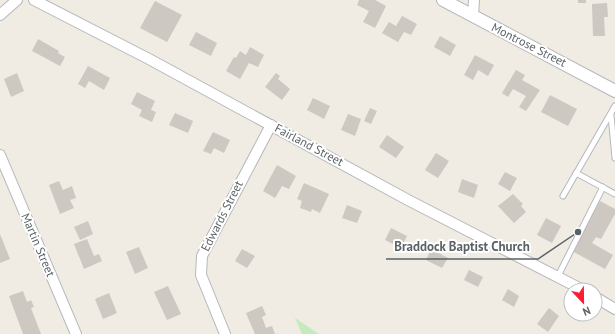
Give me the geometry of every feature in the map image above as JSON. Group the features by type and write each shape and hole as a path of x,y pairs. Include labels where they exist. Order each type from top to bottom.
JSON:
{"street":[{"path":"0,15 18,0"},
{"name":"Fairland Street","path":"34,0 149,59 408,200 569,282"},
{"name":"Montrose Street","path":"443,0 615,91"},
{"path":"473,16 474,0"},
{"name":"Edwards Street","path":"225,334 201,275 201,261 207,246 271,125"},
{"name":"Martin Street","path":"0,155 76,334"},
{"path":"603,302 615,309"}],"lane":[{"path":"563,196 615,106"},
{"path":"610,114 615,158"},
{"path":"576,174 615,194"},
{"path":"558,276 603,188"}],"green space":[{"path":"295,318 319,334 302,334"}],"building":[{"path":"359,0 375,0 386,6 375,28 363,22 369,11 357,5"},
{"path":"578,0 586,0 586,3 578,3"},
{"path":"155,1 182,15 167,42 140,28"},
{"path":"607,3 608,17 604,17 605,36 593,36 592,4"},
{"path":"402,16 417,24 411,35 404,32 398,42 382,33 389,22 396,26"},
{"path":"196,32 217,43 211,56 189,45"},
{"path":"440,36 456,45 450,56 434,47"},
{"path":"38,39 59,51 58,53 65,57 60,66 32,51"},
{"path":"250,47 264,55 258,67 249,63 240,79 226,71 234,57 236,58 240,51 246,55"},
{"path":"475,55 494,65 488,76 478,70 473,80 464,75"},
{"path":"88,66 110,78 104,90 89,81 85,88 78,84"},
{"path":"516,70 525,75 522,80 540,90 526,111 519,107 526,96 513,89 508,97 502,93"},
{"path":"17,73 24,91 11,97 4,79"},
{"path":"276,73 280,76 278,79 290,89 282,100 265,87"},
{"path":"137,92 155,101 151,110 156,112 152,122 139,116 142,110 131,104"},
{"path":"550,95 577,109 568,126 541,112"},
{"path":"313,98 330,106 324,119 307,110"},
{"path":"370,108 377,111 371,124 364,121"},
{"path":"175,113 193,121 188,133 169,125"},
{"path":"348,114 361,119 355,136 341,130"},
{"path":"213,132 230,140 224,153 214,148 211,154 203,151"},
{"path":"387,135 404,147 396,158 379,147"},
{"path":"436,153 449,161 438,178 425,170"},
{"path":"277,165 296,176 289,189 282,186 275,198 263,191"},
{"path":"505,172 517,178 510,191 498,184"},
{"path":"462,179 478,185 474,198 458,192"},
{"path":"59,181 63,190 72,186 76,198 70,200 74,208 60,214 49,185"},
{"path":"304,183 329,194 320,213 312,209 311,212 300,208 302,201 297,199"},
{"path":"513,194 523,204 521,206 526,212 514,223 498,206"},
{"path":"600,201 615,209 615,214 601,239 596,237 592,243 613,255 605,269 572,251"},
{"path":"347,205 362,211 357,223 342,218"},
{"path":"546,218 561,226 552,243 537,235"},
{"path":"88,221 93,234 80,240 74,227"},
{"path":"391,228 407,236 401,248 385,240"},
{"path":"0,234 10,259 0,263"},
{"path":"87,239 94,256 99,254 102,261 84,269 74,244"},
{"path":"139,247 148,268 135,274 126,252"},
{"path":"242,249 255,256 247,268 235,261"},
{"path":"431,249 448,258 442,268 426,260"},
{"path":"469,270 483,277 478,287 464,280"},
{"path":"168,286 181,314 167,320 154,292"},
{"path":"508,289 519,296 514,307 502,300"},
{"path":"23,291 27,302 31,300 34,307 31,308 41,334 23,334 9,296"},
{"path":"109,293 117,313 103,319 95,299"},
{"path":"262,306 266,315 262,317 266,328 272,326 275,334 255,334 246,313"},
{"path":"549,308 559,316 548,332 537,324"}],"place":[{"name":"Braddock Baptist Church","path":"578,232"}]}
